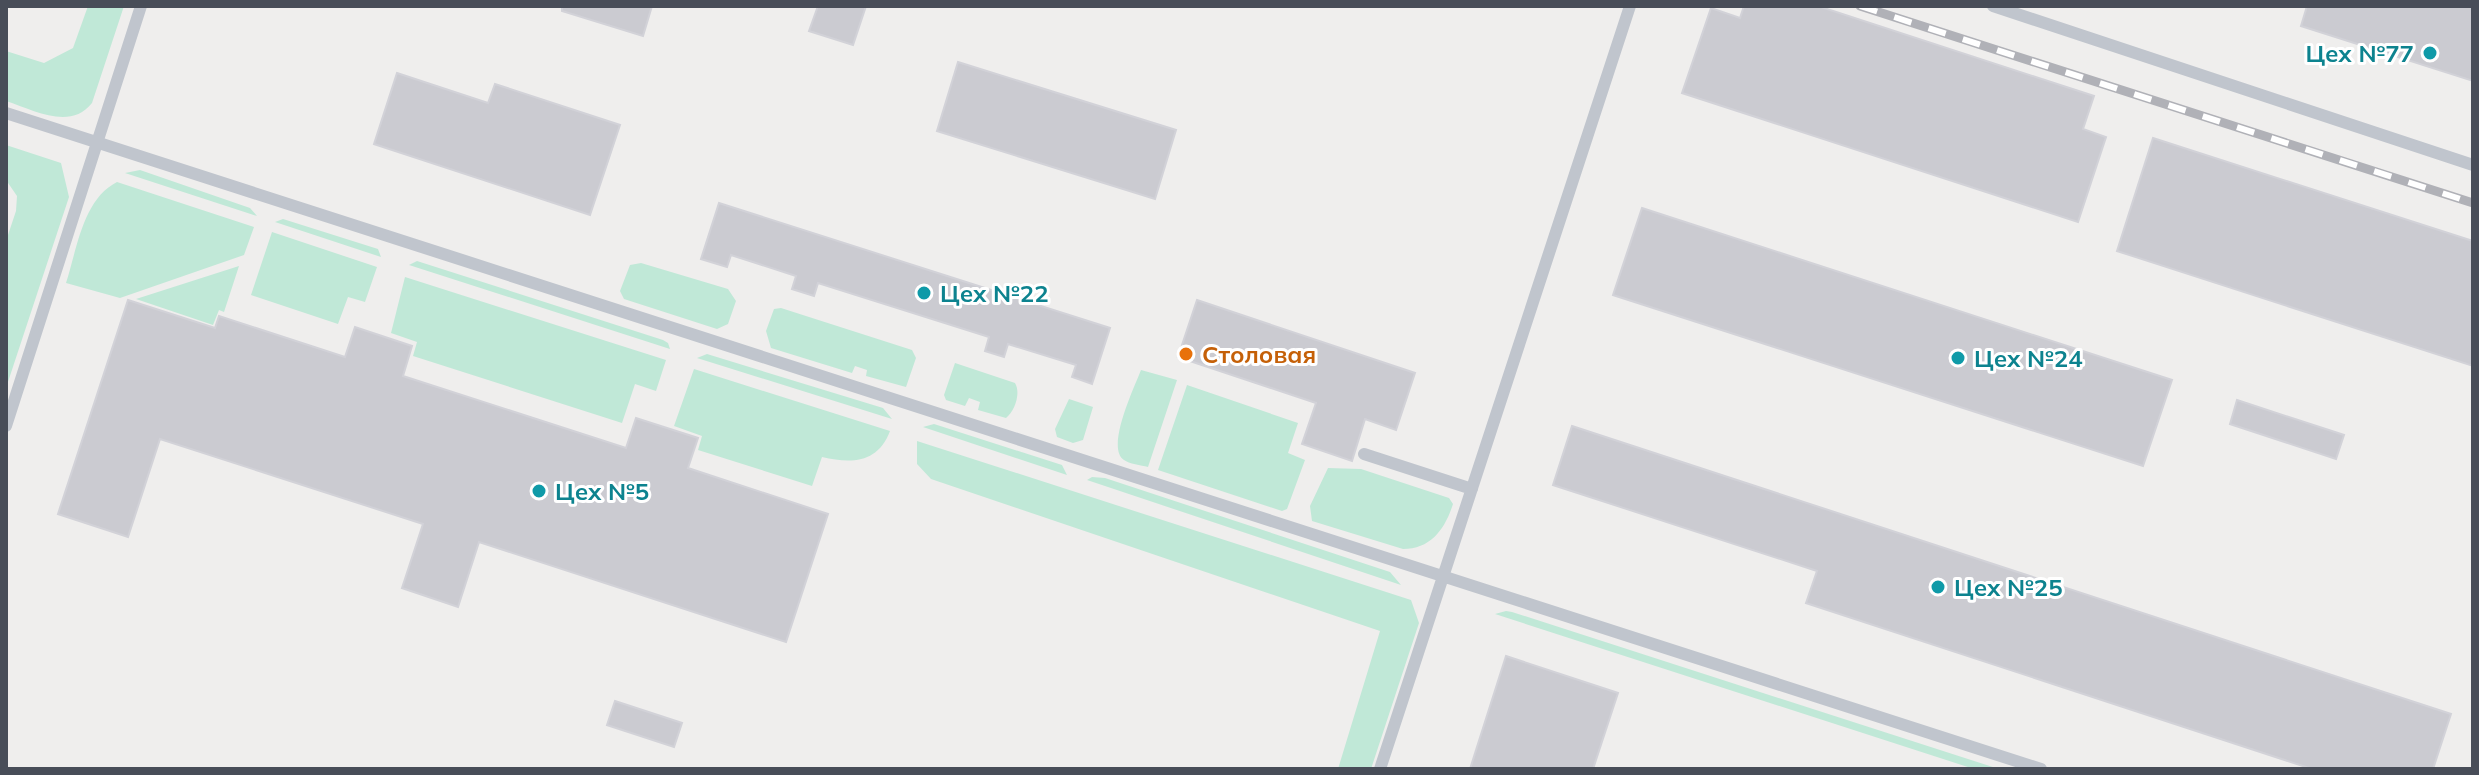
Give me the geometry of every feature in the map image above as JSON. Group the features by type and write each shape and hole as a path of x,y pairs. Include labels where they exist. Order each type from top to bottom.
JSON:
{"lane":[{"path":"6,426 141,6"},
{"path":"1380,769 1630,6"},
{"path":"1993,6 2473,165"},
{"path":"6,113 2041,769"},
{"path":"1364,454 1472,489"}],"green space":[{"path":"88,6 124,6 92,103 73,116 63,117 6,101 6,51 44,63 73,48"},
{"path":"6,145 61,163 69,197 6,388 6,241 16,211 17,196 6,180"},
{"path":"140,170 250,208 257,216 125,173"},
{"path":"117,182 254,227 244,255 120,298 66,283 89,212 105,190"},
{"path":"283,219 378,249 381,257 275,222"},
{"path":"272,232 377,267 365,302 348,297 338,324 251,295"},
{"path":"417,261 663,340 670,349 409,265"},
{"path":"641,263 728,289 736,301 728,324 717,329 624,299 620,291 630,265"},
{"path":"239,266 224,312 219,310 213,325 136,299"},
{"path":"405,277 666,360 656,391 635,384 622,423 413,356 417,342 391,333"},
{"path":"781,308 912,350 916,358 906,387 866,376 867,370 855,366 852,373 771,348 766,331 774,309"},
{"path":"707,354 883,408 892,419 697,358"},
{"path":"955,363 1015,383 1017,397 1006,418 978,410 980,402 969,398 965,406 946,400 944,395"},
{"path":"694,369 890,431 879,450 863,459 822,457 812,486 698,450 702,436 674,426"},
{"path":"1141,370 1177,380 1148,467 1124,460 1118,443 1123,416"},
{"path":"1187,385 1298,423 1288,453 1305,460 1287,509 1282,511 1158,470"},
{"path":"1069,399 1093,407 1083,440 1073,443 1057,437 1055,429"},
{"path":"934,424 1062,465 1067,475 923,427"},
{"path":"917,441 1411,600 1419,623 1371,769 1338,769 1380,631 931,479 917,464"},
{"path":"1328,468 1361,469 1449,498 1453,504 1436,536 1422,545 1403,549 1312,521 1310,506"},
{"path":"1092,477 1105,478 1390,572 1401,585 1087,480"},
{"path":"1506,611 1999,769 1974,769 1495,614"}],"building":[{"path":"562,6 652,6 643,36 562,11"},
{"path":"818,6 866,6 853,45 809,31"},
{"path":"1744,6 1818,6 2094,96 2083,129 2106,137 2078,222 1682,93 1711,8 1740,18"},
{"name":"Цех №77","path":"2307,6 2473,6 2473,81 2301,26"},
{"path":"958,62 1176,130 1155,199 937,131"},
{"path":"397,73 488,103 495,84 620,125 590,215 374,144"},
{"path":"2153,138 2473,241 2473,366 2117,251"},
{"name":"Цех №22","path":"719,203 1110,328 1092,384 1072,377 1076,365 1008,344 1004,357 985,351 989,337 818,283 814,296 792,289 796,276 731,255 727,267 701,259"},
{"name":"Цех №24","path":"1642,208 2172,380 2143,466 1613,295"},
{"name":"Цех №5","path":"128,300 215,328 219,316 345,357 355,327 412,346 403,376 626,448 636,418 698,438 688,468 828,514 786,642 479,542 458,607 402,588 423,524 160,439 128,537 58,514"},
{"path":"1197,300 1415,373 1396,430 1365,419 1352,461 1302,444 1316,403 1178,357"},
{"path":"2237,400 2344,435 2336,459 2230,424"},
{"name":"Цех №25","path":"1572,426 2451,714 2433,769 2312,769 1806,603 1817,571 1553,485"},
{"path":"1506,656 1618,693 1593,769 1470,769"},
{"path":"615,701 682,723 674,747 607,725"}],"railway":[{"path":"1860,6 2473,203"}],"place":[{"name":"Цех №77","path":"2430,53"},
{"name":"Цех №22","path":"924,293"},
{"name":"Столовая","path":"1186,354"},
{"name":"Цех №24","path":"1958,358"},
{"name":"Цех №5","path":"539,491"},
{"name":"Цех №25","path":"1938,587"}]}
